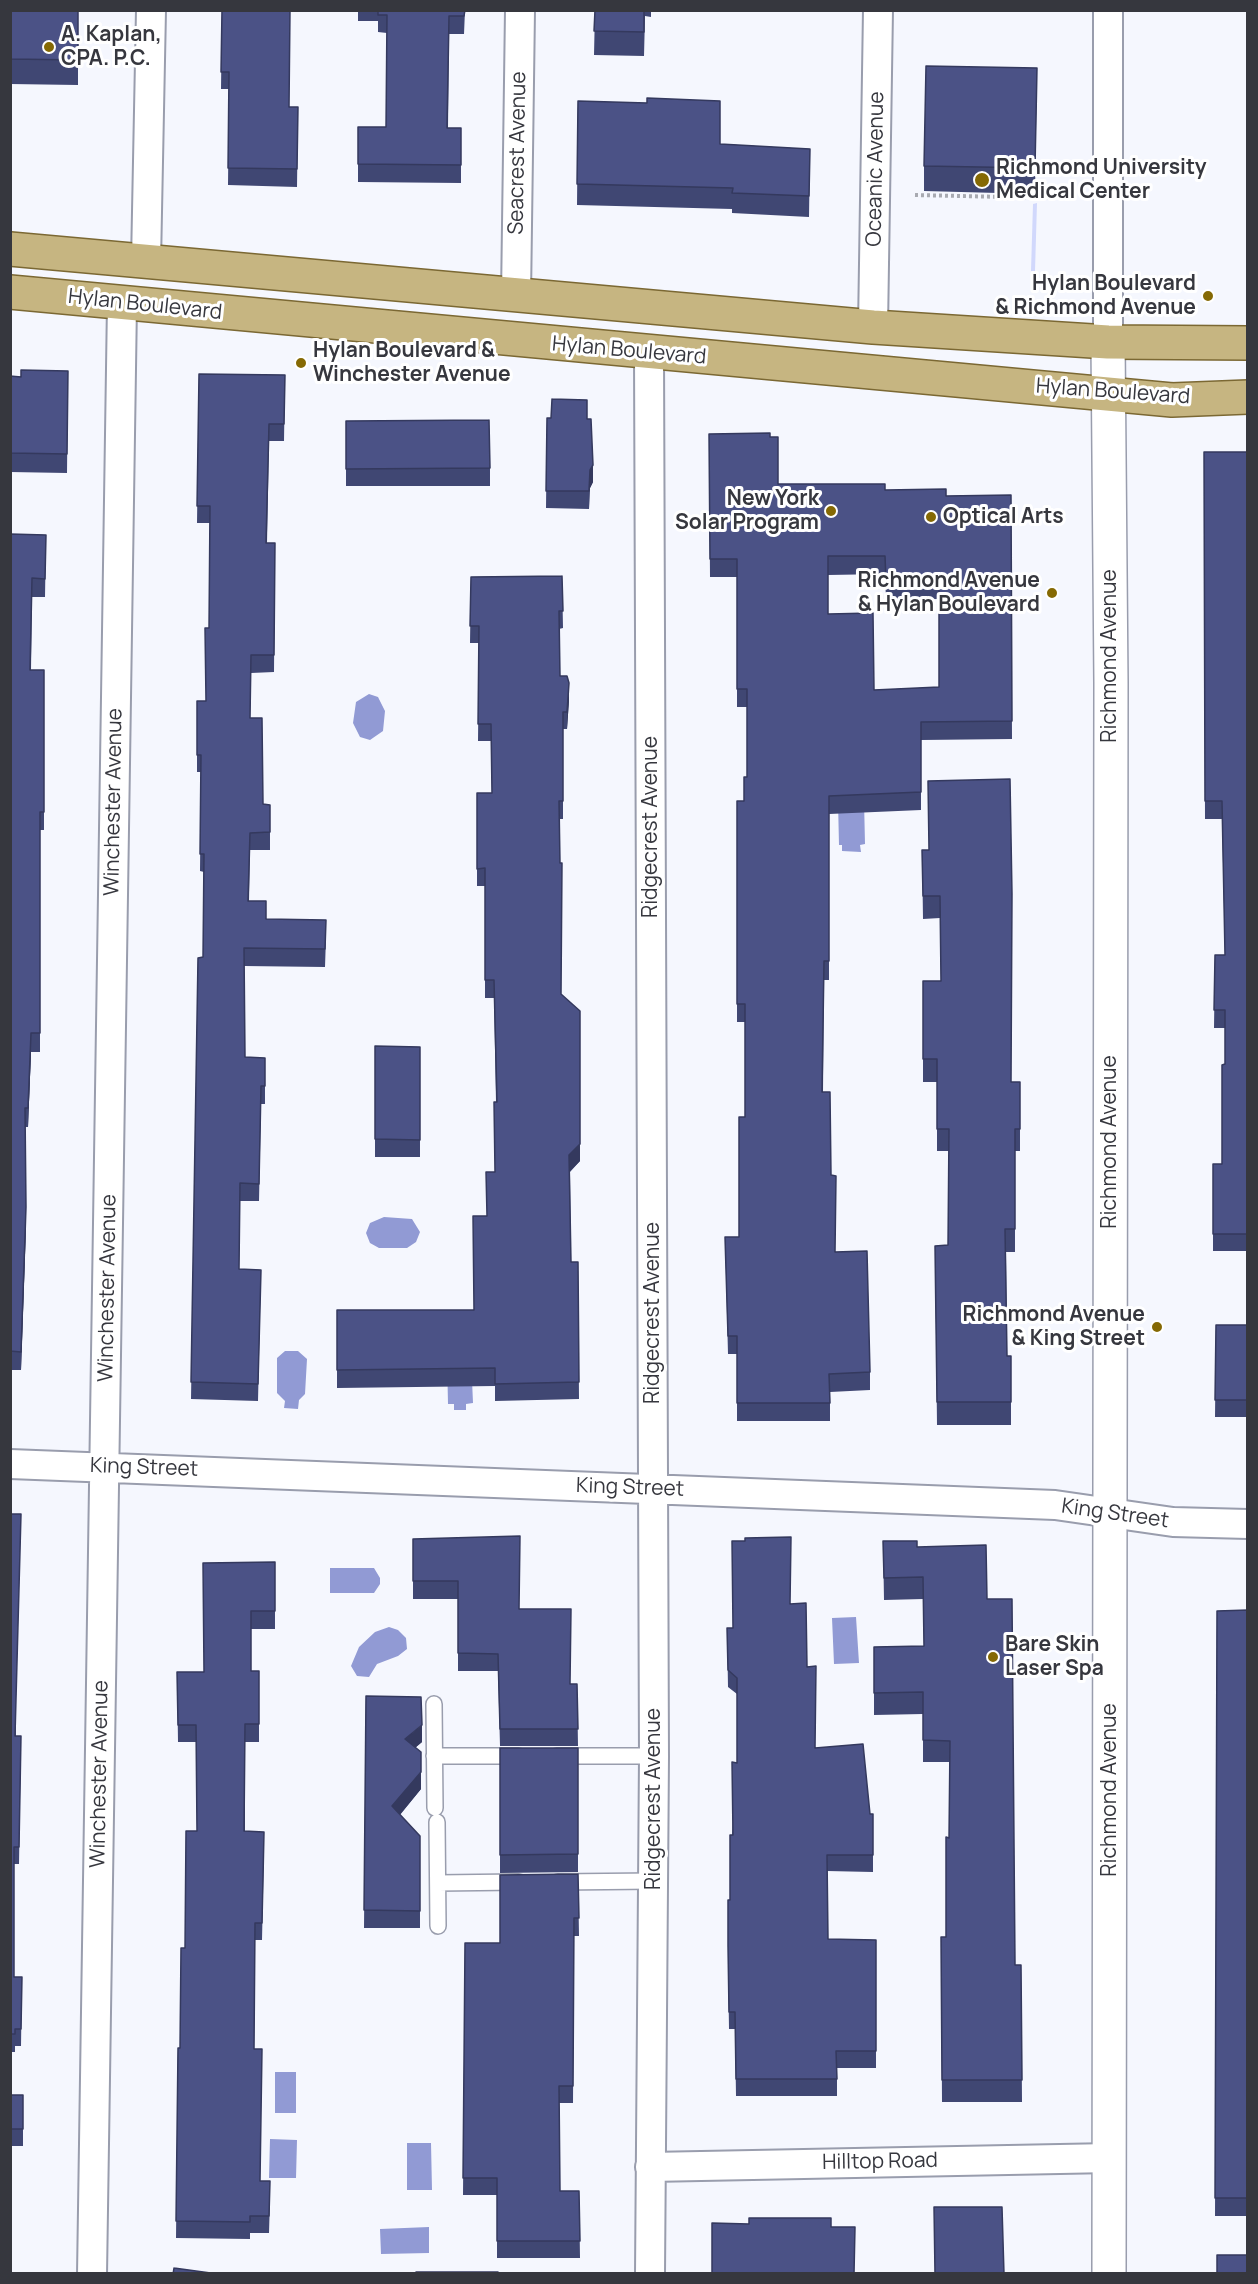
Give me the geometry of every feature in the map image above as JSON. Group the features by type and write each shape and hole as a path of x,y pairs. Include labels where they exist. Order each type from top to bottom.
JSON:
{"main road":[{"name":"Hylan Boulevard","path":"10,249 873,327 1108,342 1248,343"},
{"name":"Hylan Boulevard","path":"10,292 649,353 923,375 1172,400 1248,397"},
{"name":"Richmond Avenue","path":"1108,342 1111,682 1109,2274"}],"street":[{"path":"146,262 151,10"},
{"name":"Seacrest Avenue","path":"516,296 520,10"},
{"name":"Oceanic Avenue","path":"873,327 878,10"},
{"name":"Richmond Avenue","path":"1108,10 1108,342"},
{"name":"Winchester Avenue","path":"92,2274 122,303"},
{"name":"Ridgecrest Avenue","path":"649,353 654,1756 650,2274"},
{"name":"King Street","path":"10,1464 1055,1505 1173,1522 1248,1524"},
{"name":"Hilltop Road","path":"650,2167 1110,2158"}],"lane":[{"path":"434,1704 438,1926"},
{"path":"434,1756 654,1756"},
{"path":"438,1883 654,1881"}],"path":[{"path":"915,195 1051,198"}],"shaded area":[{"path":"1037,203 1035,271 1031,271 1033,204"}],"water":[{"path":"369,694 378,697 385,711 383,731 370,740 360,737 353,723 356,702"},
{"path":"864,800 865,844 860,845 861,852 842,851 842,845 839,845 838,801"},
{"path":"384,1217 412,1219 420,1232 416,1242 407,1248 379,1248 370,1243 366,1233 370,1223"},
{"path":"285,1351 298,1351 307,1359 305,1394 299,1400 298,1409 284,1408 285,1401 277,1393 277,1358"},
{"path":"471,1357 473,1403 466,1404 466,1410 454,1410 454,1404 448,1404 447,1358"},
{"path":"330,1568 374,1568 380,1578 380,1584 374,1593 330,1593"},
{"path":"856,1617 859,1663 834,1664 832,1618"},
{"path":"389,1627 398,1630 406,1638 407,1649 398,1656 377,1664 369,1677 357,1676 351,1666 359,1647 375,1632"},
{"path":"275,2072 296,2072 296,2113 275,2113"},
{"path":"270,2139 297,2140 296,2178 269,2178"},
{"path":"407,2143 431,2143 432,2190 407,2190"},
{"path":"429,2227 429,2253 381,2254 380,2229"}],"building":[{"path":"10,10 78,10 78,60 10,59"},
{"path":"222,10 290,10 289,107 298,107 297,169 228,168 229,72 221,72"},
{"path":"378,10 465,10 464,16 449,16 447,128 461,128 461,165 358,164 358,127 386,127 387,15 378,15"},
{"path":"595,10 644,10 644,32 594,31"},
{"path":"926,66 1037,68 1035,168 924,166"},
{"path":"647,98 720,101 720,144 810,149 809,196 732,193 733,188 577,184 578,101 647,103"},
{"path":"21,370 68,371 67,454 10,453 10,376 21,377"},
{"path":"199,374 285,375 284,424 269,424 266,543 275,543 274,655 251,655 250,718 262,718 263,804 270,805 270,832 250,833 248,901 266,901 266,919 326,920 325,949 244,948 245,1057 265,1058 265,1086 261,1086 259,1184 240,1183 239,1269 261,1270 258,1384 191,1382 198,958 203,957 204,854 200,854 201,755 197,755 197,701 206,701 205,628 209,628 210,506 197,506"},
{"path":"552,399 587,400 587,419 591,419 593,465 590,470 589,491 546,491 547,418 551,418"},
{"path":"489,420 490,468 346,469 346,421"},
{"path":"770,433 770,437 778,437 778,484 885,484 885,490 946,489 946,496 1011,495 1012,721 921,722 921,792 829,796 829,961 824,961 822,1092 830,1092 831,1175 836,1176 835,1252 867,1251 870,1372 829,1374 830,1403 737,1403 737,1336 728,1336 725,1237 739,1237 739,1117 745,1117 745,1004 737,1004 737,801 744,801 744,777 747,777 747,689 737,689 737,559 710,559 709,434","holes":["828,556 885,556 886,581 939,581 939,687 874,690 873,613 828,614"]},
{"path":"1204,452 1248,452 1248,1234 1213,1234 1213,1164 1222,1164 1222,1065 1225,1064 1225,1010 1214,1010 1215,955 1225,955 1222,801 1205,801"},
{"path":"10,534 46,535 45,579 32,578 30,670 44,670 44,812 40,812 40,1033 31,1033 28,1108 25,1108 26,1207 21,1352 10,1351"},
{"path":"562,576 563,611 559,611 560,676 567,676 569,683 567,712 563,712 563,801 559,801 560,863 562,863 561,994 580,1011 580,1144 569,1155 571,1262 578,1262 579,1382 495,1384 495,1368 337,1370 337,1310 474,1310 473,1216 487,1216 486,1172 495,1172 494,1102 497,1102 494,980 485,980 485,868 477,869 477,793 492,793 491,724 478,724 479,626 470,626 471,577"},
{"path":"1010,779 1011,1082 1020,1082 1020,1129 1015,1129 1015,1229 1005,1229 1007,1356 1011,1356 1011,1402 937,1402 935,1246 948,1245 949,1129 937,1129 937,1059 923,1059 923,981 941,981 940,896 923,896 922,850 929,850 928,781"},
{"path":"375,1046 420,1047 420,1140 375,1139"},
{"path":"1216,1325 1248,1325 1248,1400 1215,1400"},
{"path":"10,1514 21,1514 15,1736 21,1736 19,1847 14,1847 14,1977 22,1977 21,2029 15,2029 15,2034 10,2034"},
{"path":"520,1536 519,1609 571,1609 570,1684 577,1684 578,1729 500,1729 498,1654 458,1653 458,1581 413,1581 413,1539"},
{"path":"791,1537 790,1604 806,1603 807,1667 816,1666 815,1748 863,1744 870,1814 873,1814 873,1855 827,1855 828,1939 876,1940 876,2051 836,2051 837,2079 736,2079 735,2012 729,2012 728,1946 730,1835 733,1835 732,1762 737,1763 737,1678 728,1670 727,1628 733,1628 732,1541 745,1541 745,1538"},
{"path":"883,1541 917,1541 917,1547 986,1545 987,1599 1012,1599 1015,1965 1021,1965 1022,2080 942,2080 941,1937 946,1937 946,1837 949,1838 950,1741 923,1740 923,1692 874,1693 874,1647 924,1646 923,1577 884,1578"},
{"path":"275,1562 275,1611 251,1611 251,1671 259,1671 259,1724 245,1724 244,1831 264,1832 262,1923 255,1923 254,2049 262,2049 260,2181 270,2181 269,2216 250,2216 250,2222 176,2221 178,2048 180,2048 181,1948 185,1948 186,1831 197,1831 196,1725 178,1725 177,1672 204,1672 203,1563"},
{"path":"1248,1610 1248,2198 1215,2198 1217,1611"},
{"path":"366,1696 421,1697 422,1725 405,1739 421,1752 421,1772 392,1806 420,1836 420,1911 364,1910"},
{"path":"500,1748 578,1748 578,1854 500,1855"},
{"path":"578,1874 579,1918 574,1918 573,2086 559,2086 560,2191 579,2191 580,2241 497,2241 497,2178 463,2178 465,1943 500,1943 500,1875"},
{"path":"10,2095 23,2095 23,2129 10,2129"},
{"path":"934,2207 1002,2207 1004,2274 935,2274"},
{"path":"749,2218 831,2218 831,2227 855,2227 854,2274 712,2274 712,2223 749,2224"},
{"path":"1217,2255 1248,2255 1248,2274 1217,2274"},
{"path":"174,2268 218,2274 173,2274"},
{"path":"416,2272 498,2272 498,2274 416,2274"}],"place":[{"name":"A. Kaplan, CPA. P.C.","path":"49,47"},
{"name":"Richmond University Medical Center","path":"982,180"},
{"name":"Hylan Boulevard & Richmond Avenue","path":"1208,296"},
{"name":"Hylan Boulevard & Winchester Avenue","path":"301,363"},
{"name":"New York Solar Program","path":"831,511"},
{"name":"Optical Arts","path":"931,517"},
{"name":"Richmond Avenue & Hylan Boulevard","path":"1052,593"},
{"name":"Richmond Avenue & King Street","path":"1157,1327"},
{"name":"Bare Skin Laser Spa","path":"993,1657"}]}
